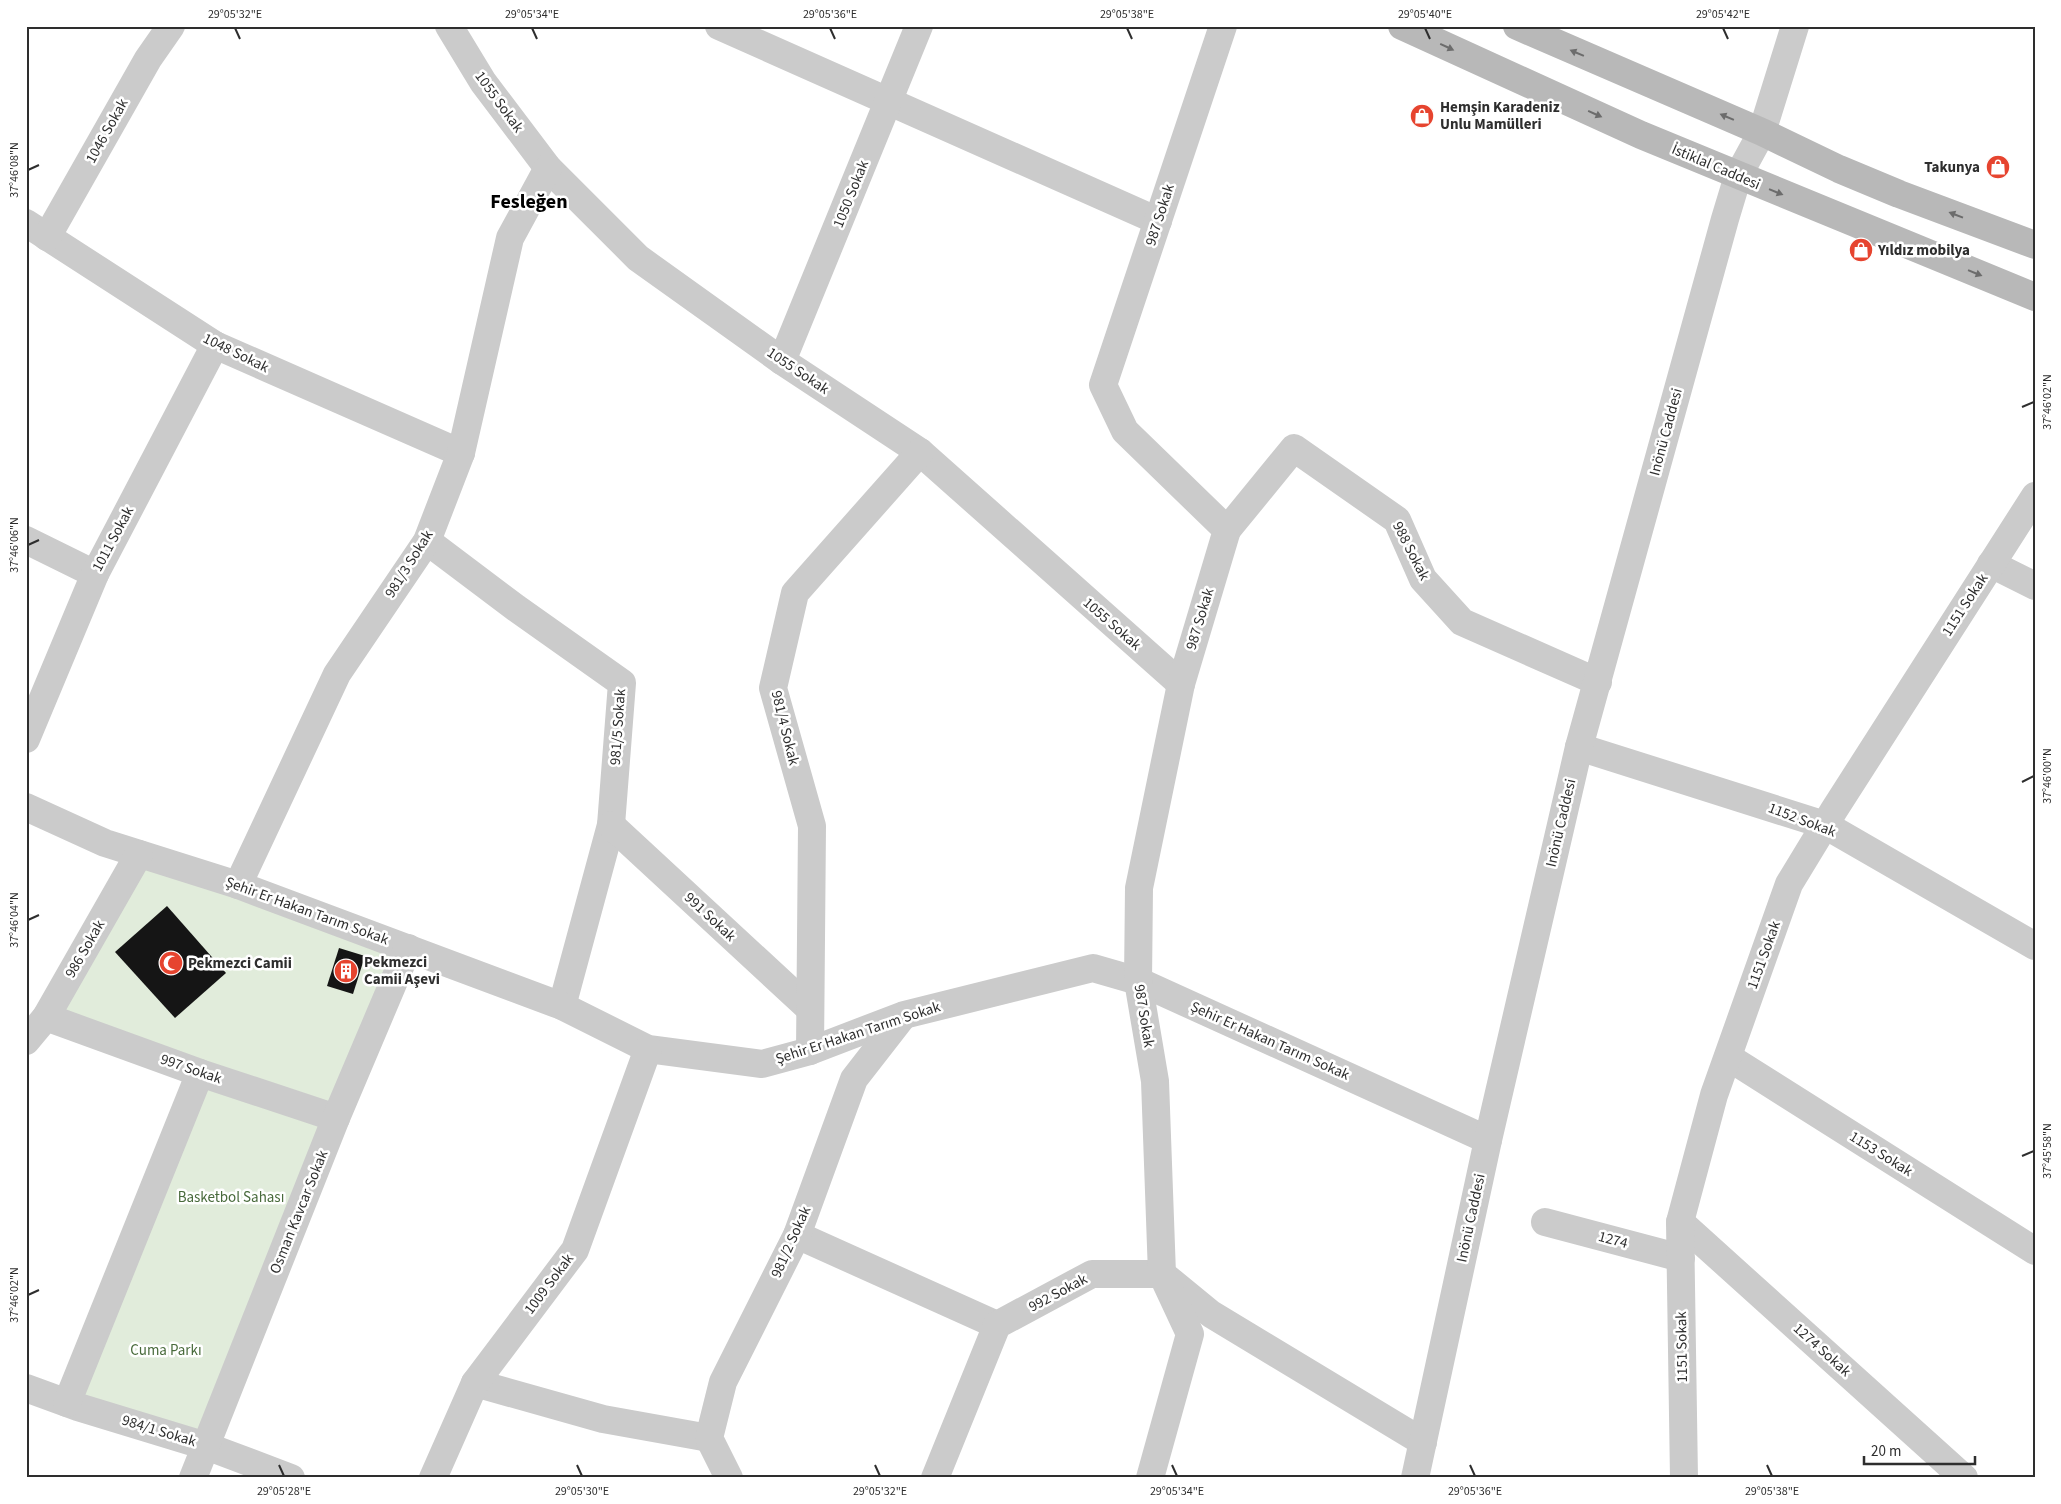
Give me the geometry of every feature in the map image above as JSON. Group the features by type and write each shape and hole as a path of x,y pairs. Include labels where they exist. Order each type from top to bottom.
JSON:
{"main road":[{"name":"İstiklal Caddesi","path":"1402,26 1641,135 2035,297"},
{"path":"1517,26 1762,132 1899,194 2035,245"}],"street":[{"name":"1046 Sokak","path":"37,230 171,26"},
{"name":"1055 Sokak","path":"449,26 483,82 548,168 638,258 782,361 920,452 1181,684"},
{"path":"719,26 1158,221"},
{"name":"1050 Sokak","path":"782,361 919,26"},
{"name":"987 Sokak","path":"1162,1274 1155,1081 1138,981 1139,888 1181,684 1227,530 1125,431 1103,386 1223,26"},
{"name":"Inönü Caddesi","path":"1415,1478 1488,1140 1579,746 1738,176 1762,132 1795,26"},
{"name":"981/3 Sokak","path":"238,885 337,674 427,541 462,453 510,238 548,168"},
{"name":"1048 Sokak","path":"37,230 215,346 462,453"},
{"name":"1011 Sokak","path":"26,739 95,574 215,346"},
{"name":"988 Sokak","path":"1227,530 1294,448 1397,520 1423,579 1462,622 1598,682"},
{"name":"981/4 Sokak","path":"810,1051 812,826 773,688 795,593 920,452"},
{"name":"1151 Sokak","path":"1684,1478 1680,1222 1714,1095 1789,884 2035,496"},
{"path":"26,540 95,574"},
{"name":"981/5 Sokak","path":"427,541 516,608 622,683 611,825 562,1006"},
{"path":"1991,564 2035,586"},
{"name":"1152 Sokak","path":"1579,746 1825,825 2035,946"},
{"name":"Şehir Er Hakan Tarım Sokak","path":"26,807 105,843 238,885 562,1006 648,1049 762,1064 810,1051 904,1014 1093,968 1138,981 1488,1140"},
{"name":"991 Sokak","path":"611,825 810,1009"},
{"name":"986 Sokak","path":"26,1041 46,1017 139,854"},
{"name":"Osman Kavcar Sokak","path":"193,1478 336,1118 408,948"},
{"name":"981/2 Sokak","path":"709,1438 723,1382 797,1235 854,1079 904,1014"},
{"name":"997 Sokak","path":"46,1017 200,1073 336,1118"},
{"name":"1009 Sokak","path":"434,1478 475,1383 575,1250 648,1049"},
{"name":"1153 Sokak","path":"1728,1057 2035,1251"},
{"path":"67,1403 200,1073"},
{"name":"1274","path":"1546,1222 1681,1258"},
{"name":"1274 Sokak","path":"1680,1222 1964,1478"},
{"path":"797,1235 997,1325 935,1478"},
{"name":"992 Sokak","path":"997,1325 1092,1274 1162,1274"},
{"path":"1162,1274 1212,1314 1422,1442"},
{"path":"1150,1478 1190,1334 1162,1274"},
{"path":"475,1383 603,1419 709,1438 729,1478"},
{"name":"984/1 Sokak","path":"26,1388 67,1403 206,1446 291,1478"}],"green space":[{"path":"139,854 408,948 206,1446 78,1407 200,1073 46,1017"}],"building":[{"name":"Pekmezci Camii","path":"167,906 226,973 175,1018 115,952"},
{"name":"Pekmezci Camii Aşevi","path":"339,948 365,956 353,994 327,986"}],"place":[{"name":"Hemşin Karadeniz Unlu Mamülleri","path":"1422,116"},
{"name":"Takunya","path":"1998,167"},
{"name":"Yıldız mobilya","path":"1861,250"},
{"name":"Pekmezci Camii","path":"171,963"},
{"name":"Pekmezci Camii Aşevi","path":"346,971"}],"district":[{"name":"Fesleğen","path":"529,202"}],"park label":[{"name":"Basketbol Sahası","path":"231,1197"},
{"name":"Cuma Parkı","path":"166,1350"}]}
